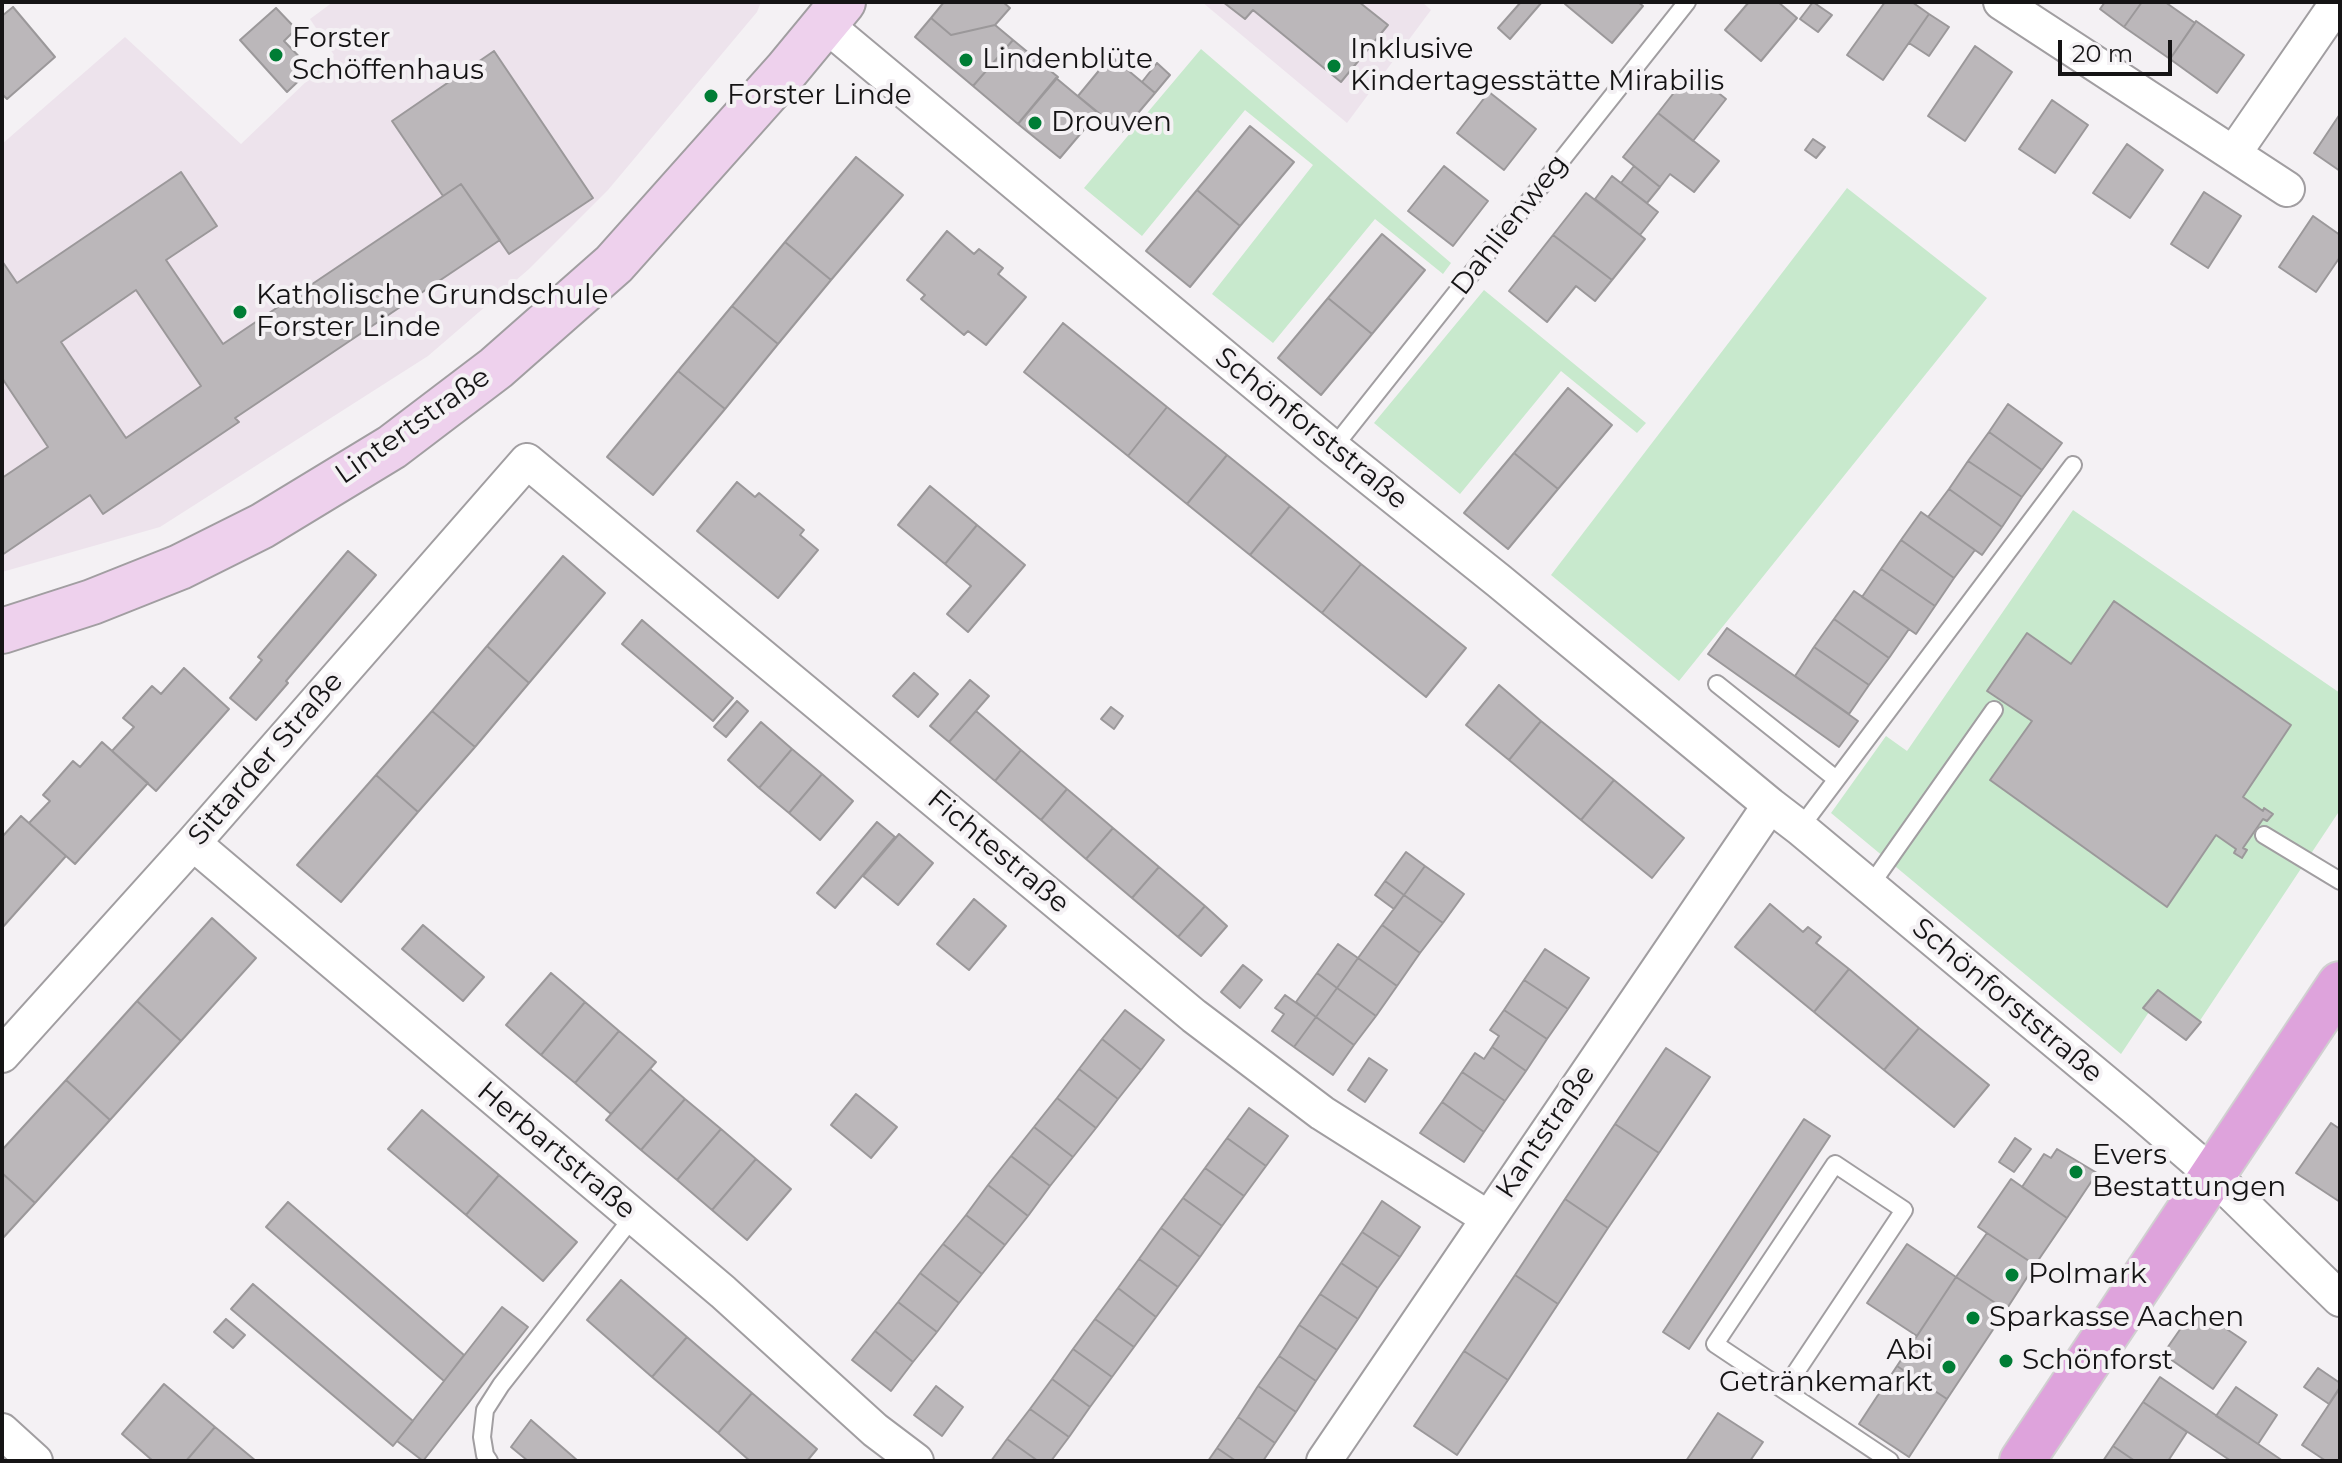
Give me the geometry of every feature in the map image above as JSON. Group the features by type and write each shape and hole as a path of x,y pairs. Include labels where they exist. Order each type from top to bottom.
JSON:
{"main road":[{"name":"Lintertstraße","path":"2,631 92,602 180,567 262,526 392,447 496,368 614,264 834,13"},
{"path":"2022,1461 2340,984"}],"street":[{"path":"2001,2 2287,189"},
{"path":"2234,153 2338,2"},
{"name":"Schönforststraße","path":"834,13 1333,448 1800,828 2213,1175 2340,1299"},
{"name":"Sittarder Straße","path":"2,1055 193,843 527,461"},
{"name":"Fichtestraße","path":"527,461 1194,1016 1322,1113 1488,1218"},
{"name":"Kantstraße","path":"1324,1461 1770,805"},
{"name":"Herbartstraße","path":"193,843 723,1292 875,1430 916,1461"},
{"path":"2,1431 35,1461"}],"lane":[{"name":"Dahlienweg","path":"1333,448 1687,2"},
{"path":"1800,828 2073,465"},
{"path":"1717,684 1836,779"},
{"path":"1870,886 1994,710"},
{"path":"2264,835 2340,881"},
{"path":"1784,1390 1904,1210 1835,1164 1715,1344 1890,1461"},
{"path":"489,1461 482,1437 485,1410 501,1385 633,1217"}],"shaded area":[{"name":"Katholische Grundschule Forster Linde","path":"333,2 761,2 757,12 608,190 529,269 428,356 160,527 2,572 2,144 125,37 241,144 334,55 310,19"},
{"name":"Inklusive Kindertagesstätte Mirabilis","path":"1202,2 1422,2 1431,10 1347,123"}],"green space":[{"path":"1201,49 1451,263 1443,274 1375,219 1273,343 1212,294 1313,165 1245,110 1142,236 1084,188"},
{"path":"1847,188 1987,298 1679,681 1551,575"},
{"path":"1484,290 1646,423 1637,433 1561,371 1460,494 1374,423"},
{"path":"2073,510 2340,693 2340,810 2199,1022 2158,991 2143,1008 2149,1012 2121,1054 1831,813 1886,736 1907,751"}],"building":[{"path":"944,2 1003,2 1010,8 995,25 951,35 931,18"},
{"path":"1223,2 1359,2 1388,25 1341,82 1253,10 1245,19"},
{"path":"1521,2 1542,2 1510,39 1498,28"},
{"path":"1638,2 1643,6 1612,43 1565,4"},
{"path":"1749,2 1778,2 1797,18 1761,61 1725,30"},
{"path":"1813,2 1832,15 1818,32 1800,19"},
{"path":"1885,2 1912,2 1929,14 1883,80 1847,55"},
{"path":"2105,2 2142,2 2124,27 2100,9"},
{"path":"2142,2 2165,2 2195,23 2170,59 2124,27"},
{"path":"13,7 55,57 7,99 2,94 2,16"},
{"name":"Forster Schöffenhaus","path":"276,8 296,29 284,41 311,69 287,92 240,40"},
{"path":"1929,14 1949,27 1929,56 1909,43"},
{"path":"931,18 951,35 995,25 1013,40 973,86 915,37"},
{"path":"2196,21 2244,55 2217,93 2170,59"},
{"path":"1013,40 1058,77 1018,124 973,86"},
{"path":"1975,46 2012,72 1965,141 1928,116"},
{"path":"494,51 593,198 509,254 461,184 443,196 392,121"},
{"path":"1111,56 1155,93 1122,132 1078,96"},
{"path":"1157,63 1170,75 1155,93 1142,82"},
{"path":"1691,71 1726,99 1693,141 1658,113"},
{"path":"1056,78 1098,113 1060,158 1018,124"},
{"path":"1489,92 1536,129 1504,170 1457,133"},
{"path":"2052,100 2088,125 2055,173 2019,149"},
{"path":"1658,113 1719,161 1694,192 1670,174 1660,187 1623,157"},
{"path":"2340,114 2340,171 2314,153"},
{"path":"1250,126 1294,162 1240,226 1197,190"},
{"path":"1813,139 1825,147 1816,158 1805,150"},
{"path":"2127,144 2163,170 2130,218 2093,193"},
{"path":"856,157 903,195 831,280 785,242"},
{"path":"1444,166 1488,201 1453,246 1408,211"},
{"path":"1634,166 1660,187 1647,203 1621,183"},
{"path":"181,172 217,226 166,260 223,344 461,184 500,240 235,418 239,422 103,514 90,495 2,555 2,478 48,447 2,378 2,261 17,283","holes":["136,290 201,386 126,438 61,342"]},
{"path":"1612,176 1658,212 1640,235 1595,199"},
{"path":"1197,190 1240,226 1190,287 1146,251"},
{"path":"2204,192 2241,216 2208,268 2171,244"},
{"path":"1586,193 1645,239 1612,280 1553,235"},
{"path":"2313,216 2340,235 2340,257 2316,292 2279,267"},
{"path":"947,231 974,254 979,249 1003,268 998,274 1026,297 986,345 968,331 964,335 921,299 925,295 907,280"},
{"path":"1382,234 1425,270 1372,334 1328,298"},
{"path":"1553,235 1612,280 1595,301 1576,286 1547,322 1509,291"},
{"path":"785,242 831,280 778,344 732,306"},
{"path":"1328,298 1372,334 1321,395 1278,358"},
{"path":"732,306 778,344 725,409 678,371"},
{"path":"1063,323 1167,407 1128,456 1024,372"},
{"path":"678,371 725,409 653,495 607,457"},
{"path":"1568,388 1612,425 1558,489 1514,453"},
{"path":"2008,404 2062,443 2042,470 1989,432"},
{"path":"1167,407 1227,455 1187,504 1128,456"},
{"path":"1989,432 2042,470 2022,497 1968,461"},
{"path":"1514,453 1558,489 1508,549 1464,513"},
{"path":"1227,455 1290,506 1250,555 1187,504"},
{"path":"1968,461 2022,497 2002,527 1949,489"},
{"path":"737,482 755,497 759,493 804,530 800,535 818,550 778,598 697,531"},
{"path":"930,486 977,525 945,564 898,525"},
{"path":"1949,489 2002,527 1982,555 1928,517"},
{"path":"1290,506 1361,564 1322,613 1250,555"},
{"path":"1921,512 1975,550 1954,578 1901,540"},
{"path":"977,525 1025,565 968,632 947,614 971,586 945,564"},
{"path":"1901,540 1954,578 1935,606 1881,569"},
{"path":"348,551 376,575 256,720 230,698 262,660 258,657"},
{"path":"563,556 605,593 529,683 487,646"},
{"path":"1361,564 1466,648 1426,697 1322,613"},
{"path":"1881,569 1935,606 1916,634 1862,597"},
{"path":"1854,591 1909,629 1889,658 1834,619"},
{"path":"2114,601 2291,725 2243,797 2273,814 2267,821 2263,819 2243,848 2247,850 2242,858 2234,853 2236,849 2216,835 2167,907 1990,780 2032,721 1987,691 2027,633 2071,664"},
{"path":"1834,619 1889,658 1869,685 1814,647"},
{"path":"642,620 733,698 713,721 622,644"},
{"path":"1727,628 1858,721 1839,747 1708,654"},
{"path":"487,646 529,683 475,747 432,711"},
{"path":"1814,647 1869,685 1849,714 1795,676"},
{"path":"184,668 229,709 156,791 112,751 134,727 123,718 152,686 161,694"},
{"path":"914,673 938,694 918,717 893,696"},
{"path":"970,680 989,696 949,742 930,726"},
{"path":"1499,685 1541,721 1509,760 1466,725"},
{"path":"737,701 748,711 726,737 714,727"},
{"path":"1111,707 1123,716 1114,729 1101,719"},
{"path":"432,711 475,747 418,812 376,775"},
{"path":"976,711 1021,750 995,781 949,742"},
{"path":"1541,721 1614,780 1581,820 1509,760"},
{"path":"761,722 792,749 759,788 728,760"},
{"path":"102,742 148,783 75,864 29,823 50,801 43,795 73,761 80,767"},
{"path":"792,749 822,774 789,813 759,788"},
{"path":"1021,750 1067,789 1041,820 995,781"},
{"path":"822,774 853,801 820,840 789,813"},
{"path":"376,775 418,812 341,902 297,865"},
{"path":"1614,780 1684,838 1652,878 1581,820"},
{"path":"1067,789 1113,828 1086,859 1041,820"},
{"path":"21,816 66,856 2,928 2,837"},
{"path":"877,822 895,837 835,908 817,893"},
{"path":"1113,828 1159,867 1132,898 1086,859"},
{"path":"899,834 933,863 898,905 863,876"},
{"path":"1406,852 1425,866 1404,895 1385,881"},
{"path":"1425,866 1464,894 1443,923 1404,895"},
{"path":"1159,867 1205,906 1178,937 1132,898"},
{"path":"1385,881 1404,895 1394,909 1375,895"},
{"path":"1404,895 1443,923 1420,953 1382,925"},
{"path":"974,899 1006,926 969,970 937,944"},
{"path":"1770,904 1803,932 1808,927 1821,937 1816,943 1849,969 1814,1012 1735,947"},
{"path":"1205,906 1227,926 1201,956 1178,937"},
{"path":"212,918 256,958 181,1041 137,1001"},
{"path":"423,925 484,977 463,1001 402,949"},
{"path":"1382,925 1420,953 1397,986 1358,958"},
{"path":"1338,944 1358,958 1337,988 1317,973"},
{"path":"1545,949 1589,978 1568,1009 1524,980"},
{"path":"1358,958 1397,986 1376,1016 1337,988"},
{"path":"1243,965 1262,980 1240,1008 1221,992"},
{"path":"1849,969 1919,1028 1884,1070 1814,1012"},
{"path":"551,973 585,1002 541,1055 506,1025"},
{"path":"1317,973 1337,988 1316,1017 1296,1002"},
{"path":"1524,980 1568,1009 1547,1039 1504,1010"},
{"path":"1337,988 1376,1016 1354,1045 1316,1017"},
{"path":"2158,990 2201,1022 2186,1040 2143,1008"},
{"path":"1285,995 1316,1017 1294,1047 1272,1031 1284,1014 1275,1008"},
{"path":"137,1001 181,1041 110,1120 66,1080"},
{"path":"585,1002 619,1031 575,1083 541,1055"},
{"path":"1125,1010 1164,1040 1141,1070 1102,1039"},
{"path":"1504,1010 1547,1039 1526,1071 1492,1047 1499,1036 1490,1030"},
{"path":"1316,1017 1354,1045 1333,1075 1294,1047"},
{"path":"1919,1028 1989,1085 1954,1127 1884,1070"},
{"path":"619,1031 656,1062 611,1114 575,1083"},
{"path":"1102,1039 1141,1070 1118,1099 1079,1069"},
{"path":"1492,1047 1526,1071 1505,1101 1462,1072 1475,1053 1484,1059"},
{"path":"1666,1048 1710,1077 1659,1153 1615,1124"},
{"path":"1369,1058 1387,1070 1365,1102 1348,1090"},
{"path":"650,1069 685,1099 641,1150 606,1120"},
{"path":"1079,1069 1118,1099 1096,1128 1057,1098"},
{"path":"1462,1072 1505,1101 1484,1132 1442,1102"},
{"path":"66,1080 110,1120 35,1203 2,1173 2,1150"},
{"path":"856,1094 897,1127 871,1158 831,1125"},
{"path":"1057,1098 1096,1128 1073,1157 1034,1127"},
{"path":"685,1099 721,1129 677,1180 641,1150"},
{"path":"1442,1102 1484,1132 1464,1162 1420,1133"},
{"path":"1249,1108 1288,1136 1266,1166 1227,1138"},
{"path":"422,1110 499,1175 466,1215 388,1149"},
{"path":"1804,1119 1830,1136 1689,1349 1663,1332"},
{"path":"2331,1123 2340,1129 2340,1202 2296,1173"},
{"path":"1615,1124 1659,1153 1608,1228 1565,1199"},
{"path":"1034,1127 1073,1157 1050,1186 1011,1156"},
{"path":"721,1129 756,1159 712,1210 677,1180"},
{"path":"1227,1138 1266,1166 1244,1196 1205,1168"},
{"path":"2015,1138 2031,1149 2014,1172 1999,1162"},
{"path":"2057,1149 2097,1173 2067,1218 2022,1187 2044,1154 2051,1158"},
{"path":"1011,1156 1050,1186 1028,1216 988,1185"},
{"path":"756,1159 791,1189 747,1240 712,1210"},
{"path":"1205,1168 1244,1196 1222,1226 1183,1198"},
{"path":"2,1173 35,1203 2,1239"},
{"path":"499,1175 577,1242 543,1281 466,1215"},
{"path":"2011,1179 2067,1218 2035,1265 1978,1227"},
{"path":"988,1185 1028,1216 1005,1245 966,1215"},
{"path":"1183,1198 1222,1226 1200,1257 1161,1228"},
{"path":"1565,1199 1608,1228 1558,1304 1515,1275"},
{"path":"1382,1201 1420,1227 1400,1257 1362,1232"},
{"path":"288,1202 464,1355 444,1381 266,1227"},
{"path":"966,1215 1005,1245 982,1274 943,1244"},
{"path":"1161,1228 1200,1257 1178,1287 1139,1259"},
{"path":"1362,1232 1400,1257 1378,1288 1341,1263"},
{"path":"1987,1233 2035,1265 2006,1310 1956,1277"},
{"path":"943,1244 982,1274 959,1303 920,1273"},
{"path":"1907,1244 1956,1277 1917,1336 1867,1303"},
{"path":"1139,1259 1178,1287 1156,1317 1118,1288"},
{"path":"1341,1263 1378,1288 1358,1319 1320,1294"},
{"path":"920,1273 959,1303 937,1332 898,1302"},
{"path":"1515,1275 1558,1304 1508,1380 1464,1351"},
{"path":"1956,1277 2006,1310 1947,1399 1897,1366"},
{"path":"621,1280 687,1337 652,1377 587,1320"},
{"path":"253,1284 413,1421 393,1446 231,1309"},
{"path":"1118,1288 1156,1317 1134,1347 1095,1319"},
{"path":"1320,1294 1358,1319 1337,1350 1299,1325"},
{"path":"898,1302 937,1332 913,1362 875,1331"},
{"path":"502,1307 528,1327 423,1461 397,1441"},
{"path":"2195,1308 2246,1342 2213,1389 2163,1354"},
{"path":"226,1319 245,1335 233,1348 214,1332"},
{"path":"1095,1319 1134,1347 1112,1377 1073,1349"},
{"path":"1299,1325 1337,1350 1316,1381 1279,1356"},
{"path":"875,1331 913,1362 891,1391 852,1360"},
{"path":"687,1337 752,1393 718,1433 652,1377"},
{"path":"1073,1349 1112,1377 1090,1407 1052,1379"},
{"path":"1464,1351 1508,1380 1457,1455 1414,1426"},
{"path":"1279,1356 1316,1381 1296,1412 1258,1386"},
{"path":"1897,1366 1947,1399 1909,1457 1859,1424"},
{"path":"2318,1368 2340,1383 2329,1404 2304,1387"},
{"path":"2160,1377 2283,1461 2231,1461 2143,1402"},
{"path":"1052,1379 1090,1407 1069,1437 1030,1409"},
{"path":"164,1384 215,1427 186,1461 153,1461 122,1434"},
{"path":"936,1386 963,1407 942,1436 914,1415"},
{"path":"1258,1386 1296,1412 1275,1443 1238,1417"},
{"path":"2236,1387 2277,1415 2258,1444 2216,1416"},
{"path":"2340,1388 2340,1461 2326,1461 2302,1445"},
{"path":"752,1393 817,1449 807,1461 750,1461 718,1433"},
{"path":"2143,1402 2187,1432 2168,1461 2135,1461 2113,1446"},
{"path":"1030,1409 1069,1437 1051,1461 1038,1461 1007,1439"},
{"path":"1718,1413 1763,1442 1750,1461 1686,1461"},
{"path":"1238,1417 1275,1443 1263,1461 1236,1461 1217,1448"},
{"path":"531,1420 578,1461 528,1461 511,1447"},
{"path":"215,1427 256,1461 186,1461"},
{"path":"1007,1439 1038,1461 991,1461"},
{"path":"2113,1446 2135,1461 2103,1461"},
{"path":"1217,1448 1236,1461 1208,1461"}],"place":[{"name":"Forster Schöffenhaus","path":"276,55"},
{"name":"Lindenblüte","path":"966,60"},
{"name":"Inklusive Kindertagesstätte Mirabilis","path":"1334,66"},
{"name":"Forster Linde","path":"711,96"},
{"name":"Drouven","path":"1035,123"},
{"name":"Katholische Grundschule Forster Linde","path":"240,312"},
{"name":"Evers Bestattungen","path":"2076,1172"},
{"name":"Polmark","path":"2012,1275"},
{"name":"Sparkasse Aachen","path":"1973,1318"},
{"name":"Schönforst","path":"2006,1361"},
{"name":"Abi Getränkemarkt","path":"1949,1367"}]}
